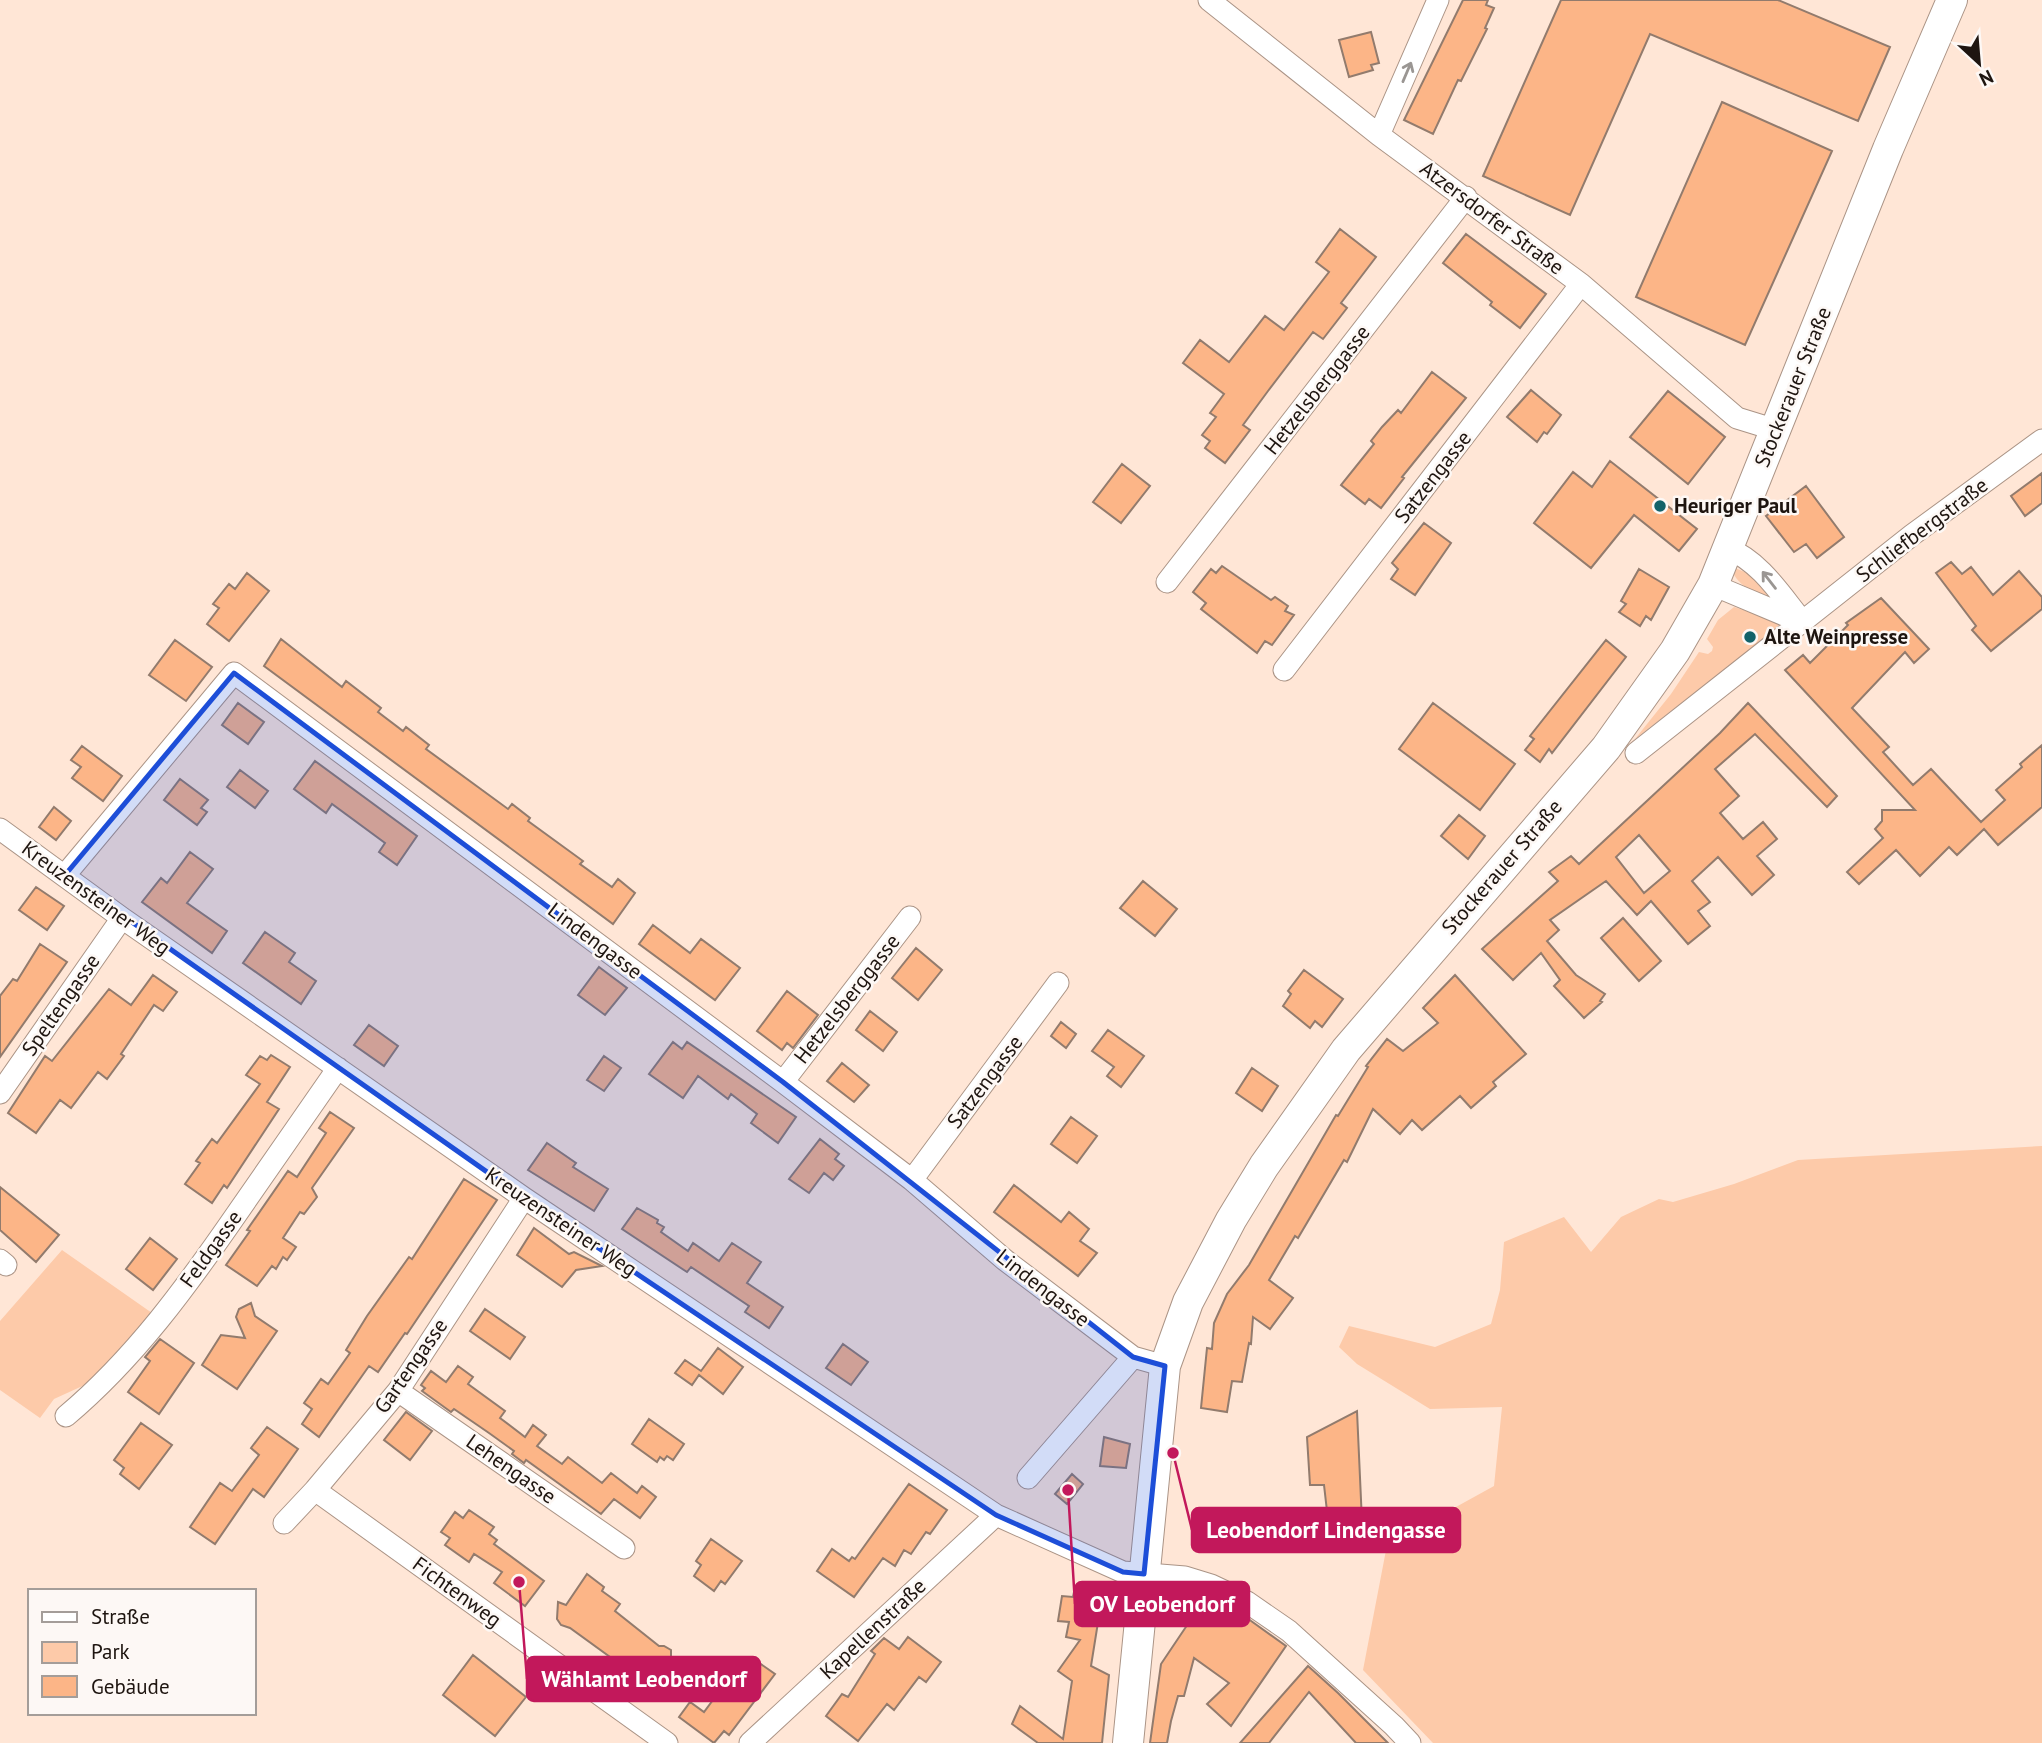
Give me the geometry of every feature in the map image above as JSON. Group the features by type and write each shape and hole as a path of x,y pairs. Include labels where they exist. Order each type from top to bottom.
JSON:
{"street":[{"name":"Atzersdorfer Straße","path":"1209,0 1379,135 1581,284 1737,418 1776,430"},
{"path":"1379,135 1438,0"},
{"name":"Stockerauer Straße","path":"1128,1743 1165,1366 1188,1302 1231,1220 1346,1050 1605,748 1675,651 1713,585 1886,152 1952,0"},
{"name":"Hetzelsberggasse","path":"1167,582 1466,197"},
{"name":"Satzengasse","path":"1284,670 1581,284"},
{"name":"Schliefbergstraße","path":"1636,753 1912,535 2042,440"},
{"path":"1727,548 1745,555 1761,570 1803,622"},
{"path":"1713,585 1803,622"},
{"name":"Lindengasse","path":"65,875 234,673 912,1180 1005,1259 1133,1357 1165,1366"},
{"name":"Kreuzensteiner Weg","path":"0,829 122,918 524,1198 996,1515 1124,1572 1185,1577 1211,1585 1247,1602 1289,1631 1410,1743"},
{"name":"Hetzelsberggasse","path":"783,1082 910,917"},
{"name":"Speltengasse","path":"0,1093 122,918"},
{"name":"Satzengasse","path":"912,1180 1058,984"},
{"name":"Feldgasse","path":"66,1416 88,1398 153,1329 213,1248 338,1068"},
{"name":"Gartengasse","path":"284,1523 398,1391 524,1198"},
{"path":"1028,1478 1133,1357"},
{"name":"Lehengasse","path":"398,1391 624,1548"},
{"name":"Fichtenweg","path":"315,1490 667,1743"},
{"name":"Kapellenstraße","path":"750,1743 996,1515"}],"highlighted area":[{"path":"234,673 783,1082 1133,1357 1165,1366 1144,1574 1123,1572 996,1515 524,1198 65,875"}],"green space":[{"path":"1735,568 1752,575 1770,599 1743,585 1732,571"},
{"path":"1734,607 1775,620 1779,624 1777,629 1635,739 1671,694 1699,652 1708,654 1712,651 1713,647 1707,639 1718,620"},
{"path":"2042,1146 2042,1743 1433,1743 1363,1670 1387,1545 1494,1486 1502,1407 1430,1409 1357,1364 1339,1347 1349,1326 1435,1347 1491,1324 1500,1290 1504,1242 1564,1217 1591,1252 1621,1217 1659,1199 1673,1202 1734,1184 1798,1160"},
{"path":"62,1250 152,1313 150,1322 89,1383 54,1399 40,1418 0,1390 0,1321"}],"building":[{"path":"1463,0 1488,0 1486,5 1494,8 1485,28 1487,29 1461,81 1458,80 1433,134 1404,120"},
{"path":"1561,0 1778,0 1890,47 1858,121 1650,34 1570,215 1483,176"},
{"path":"1371,32 1379,63 1371,65 1373,70 1349,77 1339,40"},
{"path":"1722,102 1832,151 1745,345 1636,297"},
{"path":"1340,229 1376,257 1341,303 1347,308 1323,339 1313,332 1243,425 1250,430 1225,463 1205,448 1210,441 1202,435 1216,417 1210,413 1224,394 1183,363 1200,340 1229,362 1265,316 1284,330 1329,272 1316,262"},
{"path":"1466,234 1546,294 1520,328 1443,263"},
{"path":"1432,372 1466,398 1402,477 1404,478 1381,508 1369,499 1365,504 1341,485 1374,444 1371,441 1382,427 1398,410 1401,413"},
{"path":"1531,390 1561,415 1547,434 1544,432 1537,442 1507,417"},
{"path":"1668,391 1725,437 1688,484 1630,437"},
{"path":"1610,461 1697,529 1679,551 1634,515 1591,568 1534,523 1573,472 1592,487"},
{"path":"1122,464 1150,486 1121,523 1093,502"},
{"path":"2042,473 2042,503 2025,516 2011,496"},
{"path":"1806,486 1844,537 1817,558 1806,544 1794,552 1766,516"},
{"path":"1424,523 1451,543 1415,595 1391,579 1398,569 1392,563"},
{"path":"1951,562 1962,574 1971,567 1993,595 2019,571 2042,597 2042,609 1991,651 1972,630 1976,626 1936,573"},
{"path":"1222,566 1271,600 1275,597 1288,606 1285,611 1294,615 1272,645 1265,641 1257,653 1201,609 1206,603 1193,592 1211,569 1216,573"},
{"path":"1639,569 1669,587 1651,620 1646,616 1640,626 1619,612 1626,604 1621,601"},
{"path":"247,573 269,591 229,641 207,624 219,608 213,604 229,584 235,589"},
{"path":"1881,598 1929,649 1914,663 1905,652 1852,708 1889,747 1883,752 1913,785 1931,769 1981,822 2005,800 1996,790 2042,745 2042,807 1998,845 1984,829 1957,855 1949,847 1920,876 1896,850 1859,884 1847,872 1883,838 1875,829 1882,821 1882,810 1915,810 1785,670 1803,655 1810,663 1848,625 1846,623"},
{"path":"281,639 342,687 346,681 381,708 378,712 403,731 406,727 429,745 426,749 508,809 512,804 530,818 528,821 583,861 580,864 612,887 618,879 635,893 613,924 264,666"},
{"path":"175,640 212,667 186,701 149,675"},
{"path":"1606,640 1626,657 1552,753 1549,749 1540,762 1525,750 1534,739 1530,736"},
{"path":"238,703 264,722 248,744 222,725"},
{"path":"1433,703 1515,764 1480,810 1399,749"},
{"path":"1748,703 1837,796 1827,807 1755,734 1715,769 1739,796 1720,813 1743,839 1763,822 1777,839 1757,856 1774,875 1752,895 1718,857 1692,881 1710,902 1698,911 1710,926 1688,944 1651,901 1637,915 1606,881 1550,920 1559,930 1547,941 1576,975 1605,994 1600,1001 1602,1002 1584,1018 1554,986 1560,980 1541,953 1513,980 1482,949 1558,881 1549,872 1571,856 1579,864 1720,733","holes":["1639,835 1670,871 1644,893 1616,857"]},
{"path":"82,746 122,776 103,801 72,778 81,767 71,760"},
{"path":"315,761 417,836 397,865 379,852 385,843 332,804 326,813 294,789"},
{"path":"240,770 268,791 255,808 227,787"},
{"path":"180,779 208,800 201,808 207,812 197,825 164,800"},
{"path":"54,807 71,821 56,840 39,827"},
{"path":"1459,815 1485,836 1468,859 1441,836"},
{"path":"190,852 213,869 187,903 227,931 212,953 142,902 161,878 167,883"},
{"path":"1143,881 1177,909 1155,936 1120,908"},
{"path":"36,887 64,906 47,930 19,910"},
{"path":"1623,918 1661,961 1639,981 1601,938"},
{"path":"653,925 690,953 701,939 740,968 715,1000 639,944"},
{"path":"265,932 295,953 289,962 316,981 301,1004 243,963"},
{"path":"40,944 67,962 0,1057 0,996 13,979 17,981"},
{"path":"916,948 942,970 918,1000 892,978"},
{"path":"599,967 627,988 605,1015 578,995"},
{"path":"1304,970 1343,999 1322,1027 1315,1021 1310,1028 1283,1006 1291,994 1288,991"},
{"path":"153,975 177,992 163,1011 154,1005 107,1079 98,1072 71,1108 60,1100 36,1133 8,1113 45,1056 52,1061 109,989 131,1005"},
{"path":"1455,975 1526,1054 1493,1082 1496,1086 1471,1108 1460,1096 1422,1130 1412,1120 1400,1134 1373,1109 1347,1162 1344,1160 1298,1238 1295,1236 1269,1280 1293,1298 1270,1329 1253,1317 1251,1344 1249,1343 1242,1382 1232,1381 1227,1412 1201,1408 1207,1348 1212,1349 1214,1323 1227,1294 1249,1265 1336,1115 1338,1116 1368,1067 1366,1066 1387,1039 1403,1051 1438,1023 1423,1008"},
{"path":"787,991 818,1015 793,1048 787,1043 782,1050 757,1031"},
{"path":"870,1011 897,1032 883,1051 856,1030"},
{"path":"1061,1022 1076,1034 1066,1048 1051,1036"},
{"path":"369,1025 398,1046 384,1066 354,1045"},
{"path":"1108,1030 1144,1056 1121,1087 1107,1076 1114,1067 1092,1051"},
{"path":"673,1042 682,1049 687,1042 796,1117 778,1143 751,1123 757,1114 731,1094 728,1099 698,1076 683,1098 649,1074"},
{"path":"271,1055 290,1067 267,1102 279,1109 227,1188 224,1185 212,1203 185,1184 200,1163 196,1161 212,1139 217,1143 260,1084 246,1075 260,1056 267,1060"},
{"path":"604,1056 621,1068 604,1091 587,1080"},
{"path":"842,1063 869,1085 854,1102 827,1081"},
{"path":"1252,1068 1278,1086 1262,1111 1236,1093"},
{"path":"330,1112 354,1128 312,1188 317,1197 304,1214 300,1212 283,1238 296,1247 287,1260 283,1257 276,1269 272,1266 257,1286 226,1265 288,1171 297,1177 326,1133 319,1128"},
{"path":"1071,1117 1097,1136 1077,1163 1051,1144"},
{"path":"820,1139 839,1154 835,1159 844,1166 833,1180 824,1173 809,1193 789,1179"},
{"path":"547,1143 576,1163 573,1167 608,1189 594,1211 528,1170"},
{"path":"464,1179 497,1200 407,1334 405,1333 378,1372 369,1366 319,1437 302,1424 312,1409 304,1403 321,1379 328,1384 350,1353 346,1350 367,1316 409,1257 412,1259"},
{"path":"1014,1185 1061,1222 1069,1212 1089,1229 1080,1241 1097,1253 1078,1276 994,1212"},
{"path":"0,1187 59,1235 36,1262 0,1230"},
{"path":"637,1208 658,1220 657,1223 664,1227 661,1232 688,1251 693,1243 719,1261 732,1243 761,1262 747,1283 783,1307 769,1328 745,1312 749,1306 691,1267 687,1272 622,1229"},
{"path":"534,1228 569,1254 574,1252 602,1266 576,1270 562,1287 517,1255"},
{"path":"150,1238 177,1259 153,1290 126,1269"},
{"path":"251,1303 255,1316 277,1331 237,1389 202,1365 221,1335 245,1338 236,1317 239,1309"},
{"path":"485,1309 525,1337 510,1359 470,1331"},
{"path":"160,1339 194,1363 159,1414 128,1392 150,1361 145,1357"},
{"path":"843,1344 868,1362 851,1385 826,1368"},
{"path":"718,1348 743,1367 723,1394 699,1375 692,1385 675,1373 685,1360 701,1371"},
{"path":"458,1366 473,1377 468,1384 505,1411 500,1418 525,1437 533,1425 546,1435 537,1446 562,1464 568,1457 602,1483 611,1473 637,1493 642,1486 656,1497 640,1518 614,1499 601,1514 526,1460 524,1463 512,1454 514,1451 489,1433 454,1409 451,1412 422,1391 425,1388 421,1385 431,1371 446,1382"},
{"path":"1357,1411 1363,1544 1331,1546 1324,1485 1310,1485 1307,1437"},
{"path":"406,1412 432,1431 410,1460 384,1440"},
{"path":"649,1419 684,1444 673,1460 667,1456 664,1460 660,1457 657,1462 632,1444"},
{"path":"141,1423 172,1445 139,1489 120,1474 124,1468 114,1460"},
{"path":"267,1427 298,1449 264,1497 253,1489 215,1544 190,1527 220,1483 232,1491 259,1455 251,1448"},
{"path":"1104,1437 1130,1444 1126,1468 1100,1466"},
{"path":"1072,1474 1083,1484 1067,1504 1055,1494"},
{"path":"909,1484 947,1510 930,1534 926,1532 911,1554 904,1550 895,1566 883,1558 854,1597 817,1571 832,1549 849,1561 852,1557 855,1559"},
{"path":"469,1510 494,1527 489,1534 497,1540 494,1544 544,1581 525,1606 494,1583 502,1572 474,1554 469,1562 445,1545 450,1538 441,1532 455,1512 463,1518"},
{"path":"711,1539 742,1561 725,1584 721,1581 714,1591 694,1576 701,1565 696,1561"},
{"path":"587,1574 604,1587 602,1591 620,1604 615,1611 659,1646 671,1650 671,1659 655,1667 673,1680 661,1697 645,1685 641,1689 607,1661 610,1657 570,1628 561,1625 557,1619 558,1602 566,1605"},
{"path":"1075,1587 1103,1591 1091,1666 1109,1675 1102,1743 1038,1743 1012,1724 1020,1706 1063,1739 1072,1681 1058,1671 1080,1640 1066,1637 1069,1622 1058,1621 1062,1596 1073,1597"},
{"path":"1206,1597 1240,1613 1286,1646 1231,1726 1207,1704 1229,1683 1194,1658 1184,1696 1178,1696 1167,1743 1150,1743 1161,1664"},
{"path":"908,1637 941,1662 926,1682 919,1677 894,1710 887,1704 858,1741 826,1716 842,1694 848,1697 875,1654 871,1651 884,1638 899,1649"},
{"path":"473,1655 526,1697 495,1736 443,1695"},
{"path":"733,1658 748,1669 755,1660 775,1674 729,1735 724,1731 714,1743 679,1717 690,1702 704,1712 724,1685 717,1680"},
{"path":"1308,1666 1388,1743 1356,1743 1309,1692 1269,1743 1240,1743"}],"place":[{"name":"Heuriger Paul","path":"1660,506"},
{"name":"Alte Weinpresse","path":"1750,637"},
{"name":"Leobendorf Lindengasse","path":"1173,1453"},
{"name":"OV Leobendorf","path":"1068,1490"},
{"name":"Wählamt Leobendorf","path":"519,1582"}]}
